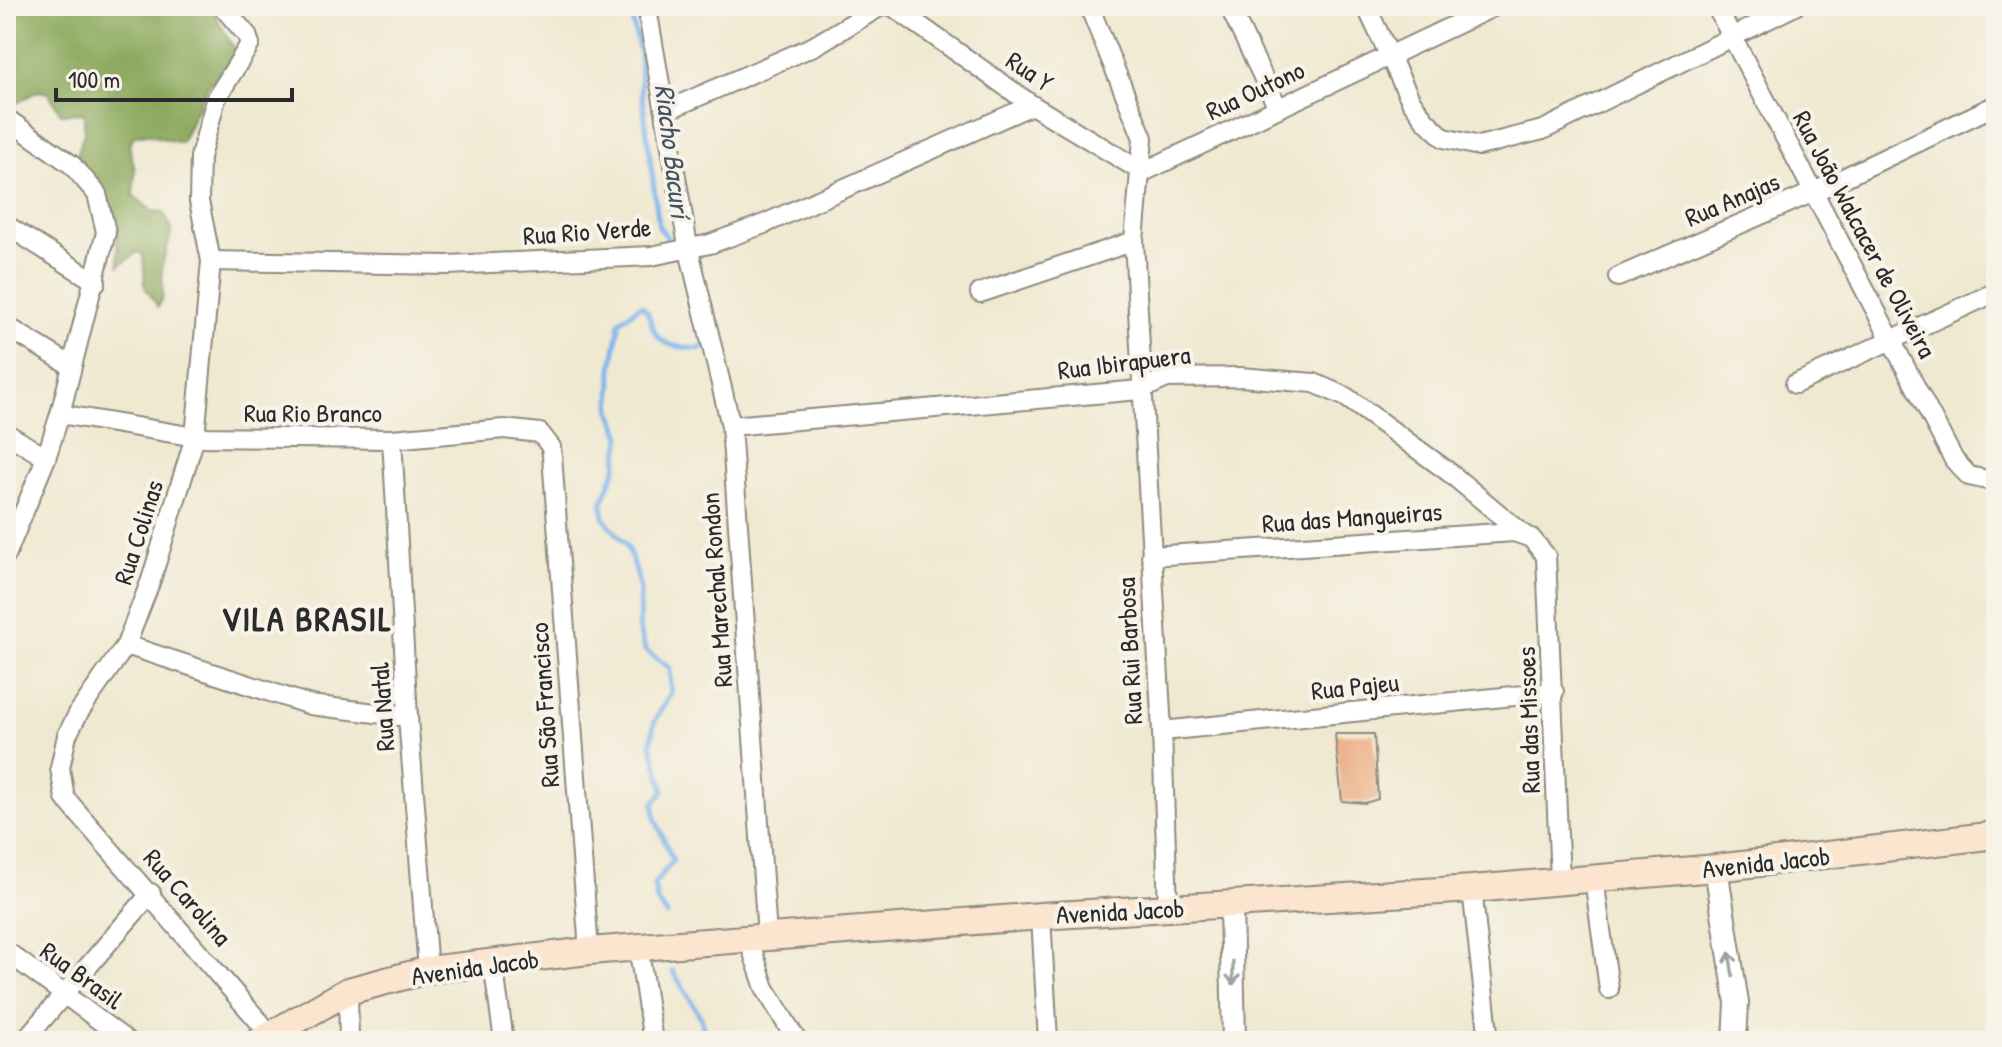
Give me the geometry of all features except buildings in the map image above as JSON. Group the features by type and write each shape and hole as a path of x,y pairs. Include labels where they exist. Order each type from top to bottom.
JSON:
{"main road":[{"name":"Avenida Jacob","path":"265,1037 348,991 428,970 638,945 1472,889 1716,868 1996,835"}],"street":[{"name":"Rua Colinas","path":"65,798 60,768 67,735 79,712 126,645 151,580 195,437 211,261 199,201 200,157 216,99 250,44 247,35 222,6"},
{"path":"665,111 814,46 881,6"},
{"name":"Rua Y","path":"892,6 1032,105 1143,172"},
{"name":"Rua Rui Barbosa","path":"1089,6 1141,131 1143,172 1134,241 1140,390 1162,731 1168,909"},
{"path":"1229,6 1278,108"},
{"path":"1366,6 1389,57 1425,120 1444,138 1479,146 1543,130 1795,6"},
{"name":"Rua Outono","path":"1143,172 1495,6"},
{"name":"Rua João Walcacer de Oliveira","path":"1716,6 1730,37 1816,191 1954,460 1977,479 1996,482"},
{"name":"Rua Marechal Rondon","path":"649,20 688,246 731,426 758,937 765,988 797,1041"},
{"name":"Rua Rio Verde","path":"211,261 447,265 651,256 688,246 710,244 764,224 1032,105"},
{"name":"Rua Anajas","path":"1618,277 1816,191 1996,105"},
{"path":"6,118 72,165 97,194 106,232 96,282 70,365 60,414 46,458 8,543"},
{"path":"6,225 96,282"},
{"path":"980,293 1134,241"},
{"path":"1795,384 1893,342 1996,292"},
{"path":"6,326 70,365"},
{"name":"Rua Ibirapuera","path":"731,426 1140,390 1167,378 1240,377 1314,383 1346,397 1450,473 1523,534"},
{"name":"Rua Rio Branco","path":"60,414 195,437 392,439 529,430 547,440 552,456"},
{"path":"6,433 46,458"},
{"name":"Rua Natal","path":"392,439 408,717 428,970"},
{"name":"Rua São Francisco","path":"552,456 589,951"},
{"name":"Rua das Mangueiras","path":"1151,556 1523,534"},
{"name":"Rua das Missoes","path":"1523,534 1531,538 1546,556 1560,881"},
{"path":"126,645 310,705 408,717"},
{"name":"Rua Pajeu","path":"1162,731 1554,692"},
{"name":"Rua Carolina","path":"65,798 151,893 265,1037"},
{"path":"1716,868 1737,1003 1735,1041"},
{"path":"1594,878 1609,989"},
{"path":"1472,889 1489,1041"},
{"path":"24,1041 151,893"},
{"path":"1231,905 1234,1041"},
{"path":"1041,916 1048,1041"},
{"path":"638,945 653,1041"},
{"name":"Rua Brasil","path":"6,951 127,1041"},
{"path":"493,963 504,1041"},
{"path":"348,991 349,1041"}],"green space":[{"path":"6,6 142,6 153,12 165,11 166,6 210,6 234,48 231,60 207,88 181,143 146,134 134,136 129,146 135,170 133,195 152,211 164,212 172,230 162,266 163,297 158,307 145,287 143,255 138,252 119,266 115,214 76,159 84,133 84,113 61,114 49,93 38,91 6,109"}],"waterway":[{"name":"Riacho Bacurí","path":"629,6 640,53 641,87 659,227 675,247"},
{"name":"Riacho Bacurí","path":"688,282 699,326"},
{"name":"Riacho Bacurí","path":"667,915 657,901 654,884 673,861 655,818 654,802 664,791 651,744 654,723 671,693 670,668 645,650 639,629 640,589 636,571 627,546 604,518 602,503 616,468 621,436 611,410 612,368 620,321 641,305 648,313 656,335 666,343 699,349 707,342"},
{"name":"Riacho Bacurí","path":"673,971 701,1018 707,1041"}],"district":[{"name":"VILA BRASIL","path":"307,619"}]}
